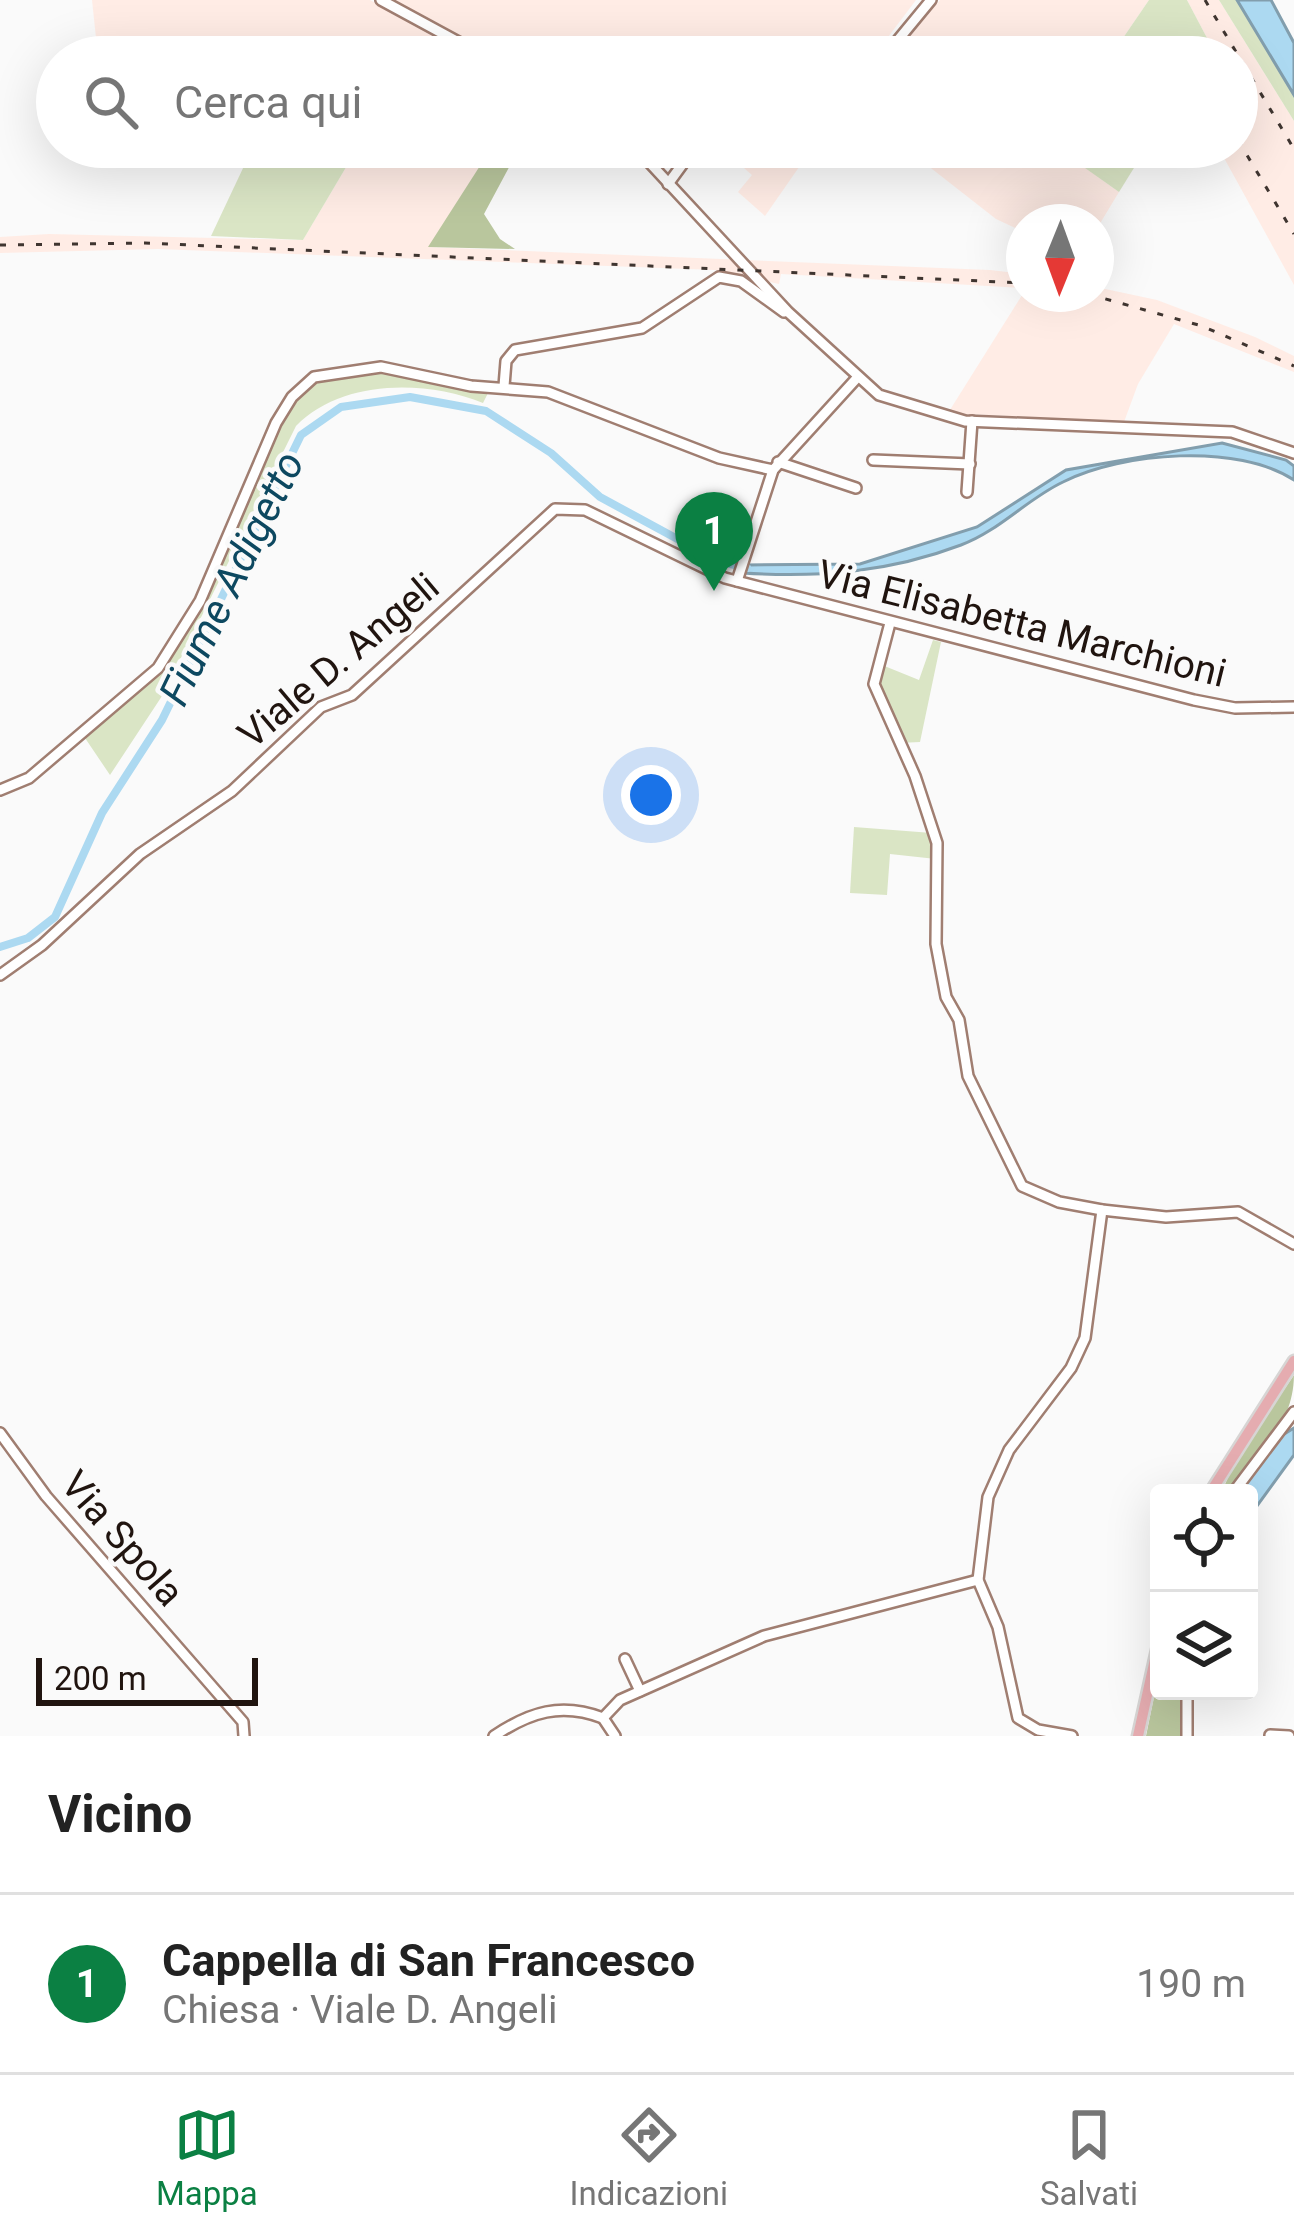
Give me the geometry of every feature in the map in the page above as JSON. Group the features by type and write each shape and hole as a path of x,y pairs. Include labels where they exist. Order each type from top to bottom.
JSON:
{"main road":[{"path":"1216,1484 1294,1360"},
{"path":"1138,1736 1150,1682"}],"street":[{"path":"382,0 448,36"},
{"path":"901,36 931,0"},
{"path":"653,168 856,379 910,407 972,422 1232,432 1294,453"},
{"path":"668,184 680,168"},
{"path":"504,386 506,361 515,350 641,328 719,277 741,281 788,312"},
{"path":"0,790 29,778 158,668 200,601 276,423 292,397 314,377 356,367 381,367 472,386 548,392 719,458 776,466 856,488"},
{"path":"738,578 776,466 856,379"},
{"path":"967,492 972,422"},
{"path":"873,460 970,464"},
{"name":"Viale D. Angeli","path":"0,975 42,945 140,854 232,791 321,707 352,695 555,508 585,510 738,578"},
{"name":"Via Elisabetta Marchioni","path":"738,578 890,623 1194,700 1235,708 1294,706"},
{"path":"890,623 874,684 915,776 937,843 936,944 946,997 959,1020 968,1076 1022,1186 1059,1202 1102,1210 1166,1217 1238,1212 1294,1244"},
{"path":"1072,1736 1038,1730 1018,1718 998,1628 978,1580 988,1497 998,1470 1071,1368 1085,1338 1102,1210"},
{"path":"1240,1484 1294,1412"},
{"name":"Via Spola","path":"0,1433 46,1496 243,1721 244,1736"},
{"path":"603,1718 620,1700 764,1636 978,1580"},
{"path":"625,1659 640,1691"},
{"path":"1187,1700 1187,1736"},
{"path":"494,1736 524,1716 550,1709 580,1709 603,1718 615,1736"},
{"path":"1270,1735 1289,1736"}],"shaded area":[{"path":"92,0 370,0 435,36 96,36"},
{"path":"393,0 916,0 889,36 458,36"},
{"path":"940,0 1149,0 1124,36 910,36"},
{"path":"1187,0 1219,0 1241,36 1206,36"},
{"path":"1258,63 1294,121 1294,285 1230,168 1258,168"},
{"path":"346,168 479,168 429,247 990,270 1006,272 1006,287 781,274 779,284 715,270 158,249 0,253 0,237 303,240"},
{"path":"744,168 798,168 765,216 738,192 752,175"},
{"path":"931,168 1086,168 1119,192 1112,204 1006,204 1006,224"},
{"path":"1114,291 1157,300 1294,356 1294,372 1174,324 1138,384 1124,422 948,413 1011,312 1114,312"}],"green space":[{"path":"1149,0 1187,0 1206,36 1124,36"},
{"path":"1219,0 1237,0 1294,95 1294,121 1258,63 1258,36 1241,36"},
{"path":"243,168 346,168 303,240 211,236"},
{"path":"479,168 509,168 484,214 500,239 515,249 428,247"},
{"path":"1085,168 1134,168 1119,192"},
{"path":"383,371 490,389 483,403 436,390 360,392 337,399 296,426 162,696 110,775 85,738 123,703 181,624 291,402 312,380"},
{"path":"933,640 941,642 920,742 899,743 880,701 882,665 919,680"},
{"path":"854,827 932,833 936,859 890,854 887,895 850,893"},
{"path":"1294,1375 1280,1425 1234,1484 1225,1484 1236,1460"},
{"path":"1153,1700 1182,1700 1182,1736 1146,1736"}],"water":[{"path":"1237,0 1271,0 1294,43 1294,95"},
{"path":"1222,443 1286,460 1294,466 1294,480 1243,460 1148,458 1063,482 988,532 934,554 854,571 743,573 746,565 860,564 977,527 1066,470"},
{"path":"1294,1428 1294,1455 1258,1505 1258,1484 1245,1484 1281,1436"}],"waterway":[{"name":"Fiume Adigetto","path":"0,947 28,938 55,917 102,813 162,720 301,435 341,407 410,397 486,411 551,453 600,497 718,561 747,568"}],"railway":[{"path":"1205,0 1227,36"},
{"path":"1258,89 1294,149"},
{"path":"1255,168 1294,234"},
{"path":"0,245 145,243 1006,282"},
{"path":"1114,301 1202,326 1294,366"}],"place":[{"name":"Cappella di San Francesco","path":"714,591"}]}
